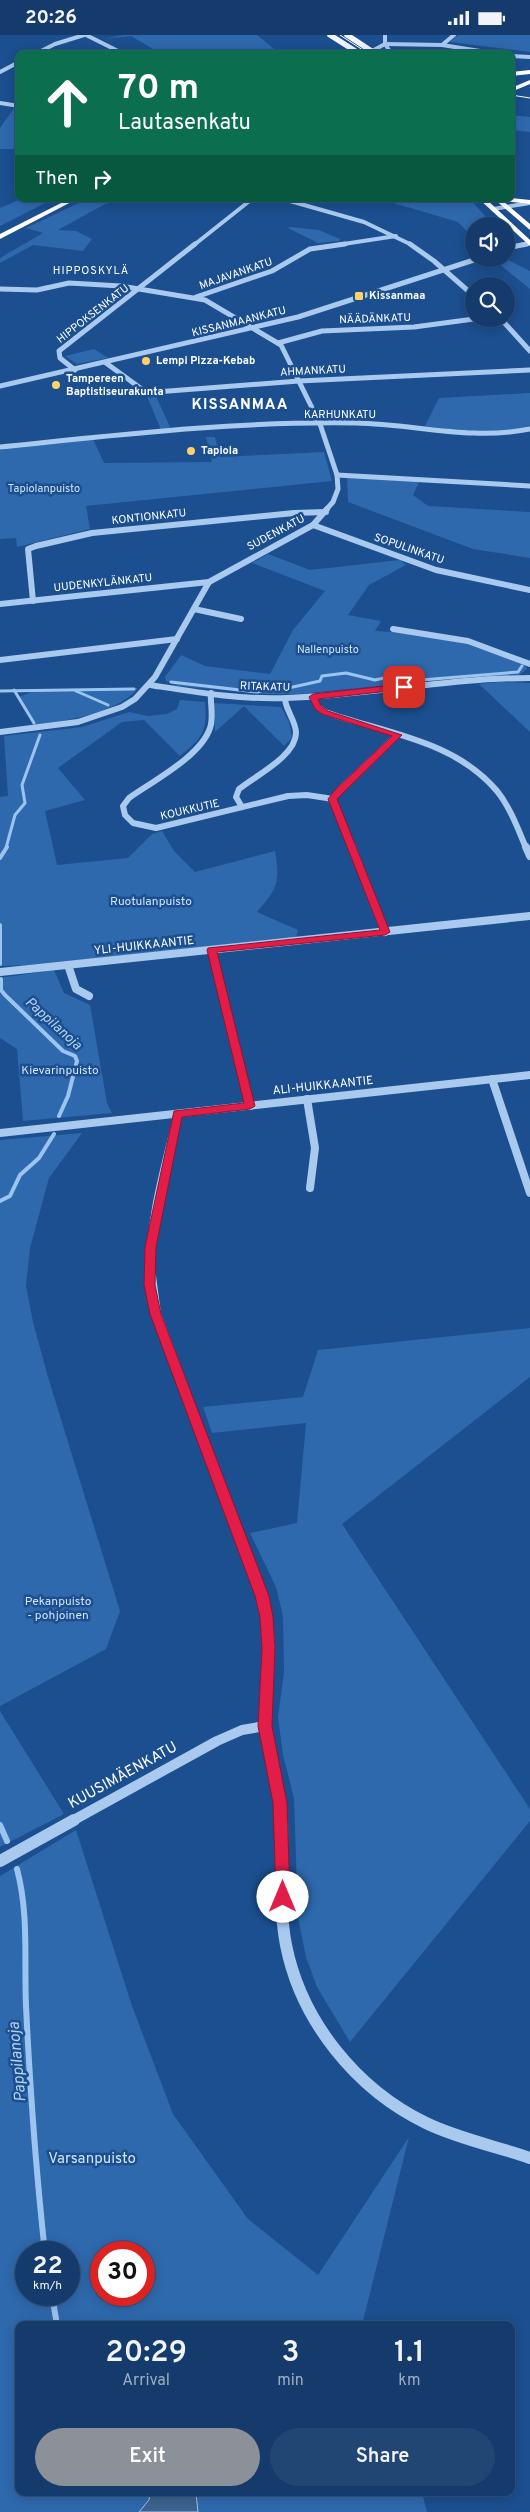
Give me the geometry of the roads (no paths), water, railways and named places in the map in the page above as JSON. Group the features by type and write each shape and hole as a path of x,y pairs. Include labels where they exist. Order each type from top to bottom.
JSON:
{"highway":[{"path":"515,74 530,73"},
{"path":"515,80 530,73"},
{"path":"515,85 530,81"},
{"path":"515,88 530,81"},
{"path":"0,230 55,202"},
{"path":"0,237 68,202"},
{"path":"485,202 530,243"},
{"path":"506,204 530,204"},
{"path":"506,204 530,228"},
{"path":"518,216 530,221"}],"main road":[{"path":"330,35 353,50"},
{"path":"347,35 370,50"}],"street":[{"path":"46,50 85,35 116,50"},
{"path":"385,35 385,44 389,46 388,50"},
{"path":"442,45 454,35"},
{"path":"378,50 385,44 442,45 474,50"},
{"path":"515,56 530,57"},
{"path":"0,72 15,64"},
{"path":"0,103 15,106"},
{"name":"HIPPOKSENKATU","path":"75,370 60,359 58,352 248,202"},
{"path":"293,202 371,225 396,236 411,244 465,288"},
{"path":"492,209 506,204"},
{"name":"MAJAVANKATU","path":"195,298 272,271 316,247 396,236"},
{"path":"515,246 530,243"},
{"name":"KISSANMAANKATU","path":"0,387 255,329 362,298 465,264"},
{"name":"SUDENKATU","path":"0,289 37,290 69,283 138,289 195,298 210,302 278,343 320,424 337,475 338,491 326,512 313,525 209,583"},
{"name":"NÄÄDÄNKATU","path":"278,343 322,331 414,327 465,320"},
{"path":"509,327 526,343 530,351"},
{"name":"AHMANKATU","path":"106,363 150,392 299,381 530,370"},
{"name":"KARHUNKATU","path":"0,447 163,432 320,424 368,423 480,435 507,434 530,429"},
{"path":"337,475 394,476 487,485 530,486"},
{"name":"KONTIONKATU","path":"32,601 28,549 36,546 92,533 294,513 326,512"},
{"name":"SOPULINKATU","path":"313,525 436,570 530,590"},
{"path":"0,732 60,726 90,718 128,704 150,685 209,583"},
{"name":"UUDENKYLÄNKATU","path":"0,604 209,583"},
{"path":"194,609 242,619"},
{"path":"394,629 468,641 530,664"},
{"path":"0,659 177,639"},
{"name":"RITAKATU","path":"150,685 211,693 285,699 477,679 530,678"},
{"name":"KOUKKUTIE","path":"211,693 211,726 207,735 184,758 129,798 123,810 134,823 156,828 299,795 333,799"},
{"path":"313,697 318,707 325,712 445,751 479,773 500,795 530,855"},
{"path":"242,807 236,797 239,789 285,755 294,743 296,729 285,699"},
{"path":"385,932 333,799 338,791 398,735"},
{"name":"YLI-HUIKKAANTIE","path":"0,972 530,917"},
{"path":"212,950 250,1106"},
{"path":"68,965 76,989 89,996"},
{"name":"ALI-HUIKKAANTIE","path":"0,1133 530,1075"},
{"path":"492,1079 530,1193"},
{"path":"307,1099 315,1148 310,1188"},
{"path":"178,1114 150,1247 151,1291 156,1314 262,1596 269,1629 265,1726 282,1819 286,1945 300,1990 321,2030 377,2092 410,2115 453,2133 530,2157"},
{"name":"KUUSIMÄENKATU","path":"0,1861 217,1741 242,1730 265,1726"}],"waterway":[{"path":"284,689 320,681 322,676 346,673 375,680 397,675 409,681 518,672 522,666"},
{"path":"171,682 257,692 272,689"},
{"path":"14,691 134,689"},
{"path":"0,691 14,691"},
{"name":"Pappilanoja","path":"14,691 34,723"},
{"path":"76,691 108,705"},
{"name":"Pappilanoja","path":"6,848 15,815 25,803 22,785 40,735"},
{"name":"Pappilanoja","path":"0,858 7,847"},
{"name":"Pappilanoja","path":"0,925 0,964"},
{"name":"Pappilanoja","path":"1,979 1,990 5,995 63,1051 75,1056 77,1061 68,1096 59,1116"},
{"name":"Pappilanoja","path":"0,1201 10,1196 20,1175 39,1158 54,1134"},
{"name":"Pappilanoja","path":"0,1825 7,1841"},
{"name":"Pappilanoja","path":"17,1869 25,1920 29,2068 44,2241"},
{"name":"Pappilanoja","path":"54,2306 56,2321"}],"tram line":[{"path":"340,35 363,50"},
{"path":"515,96 530,98"}],"place":[{"name":"Kissanmaa","path":"359,296"},
{"name":"Lempi Pizza-Kebab","path":"146,361"},
{"name":"Tampereen Baptistiseurakunta","path":"56,385"},
{"name":"Tapiola","path":"191,451"}],"district":[{"name":"HIPPOSKYLÄ","path":"91,271"},
{"name":"KISSANMAA","path":"240,405"}],"park label":[{"name":"Tapiolanpuisto","path":"44,489"},
{"name":"Nallenpuisto","path":"328,650"},
{"name":"Ruotulanpuisto","path":"151,902"},
{"name":"Kievarinpuisto","path":"60,1071"},
{"name":"Pekanpuisto - pohjoinen","path":"58,1609"},
{"name":"Varsanpuisto","path":"92,2159"}]}
